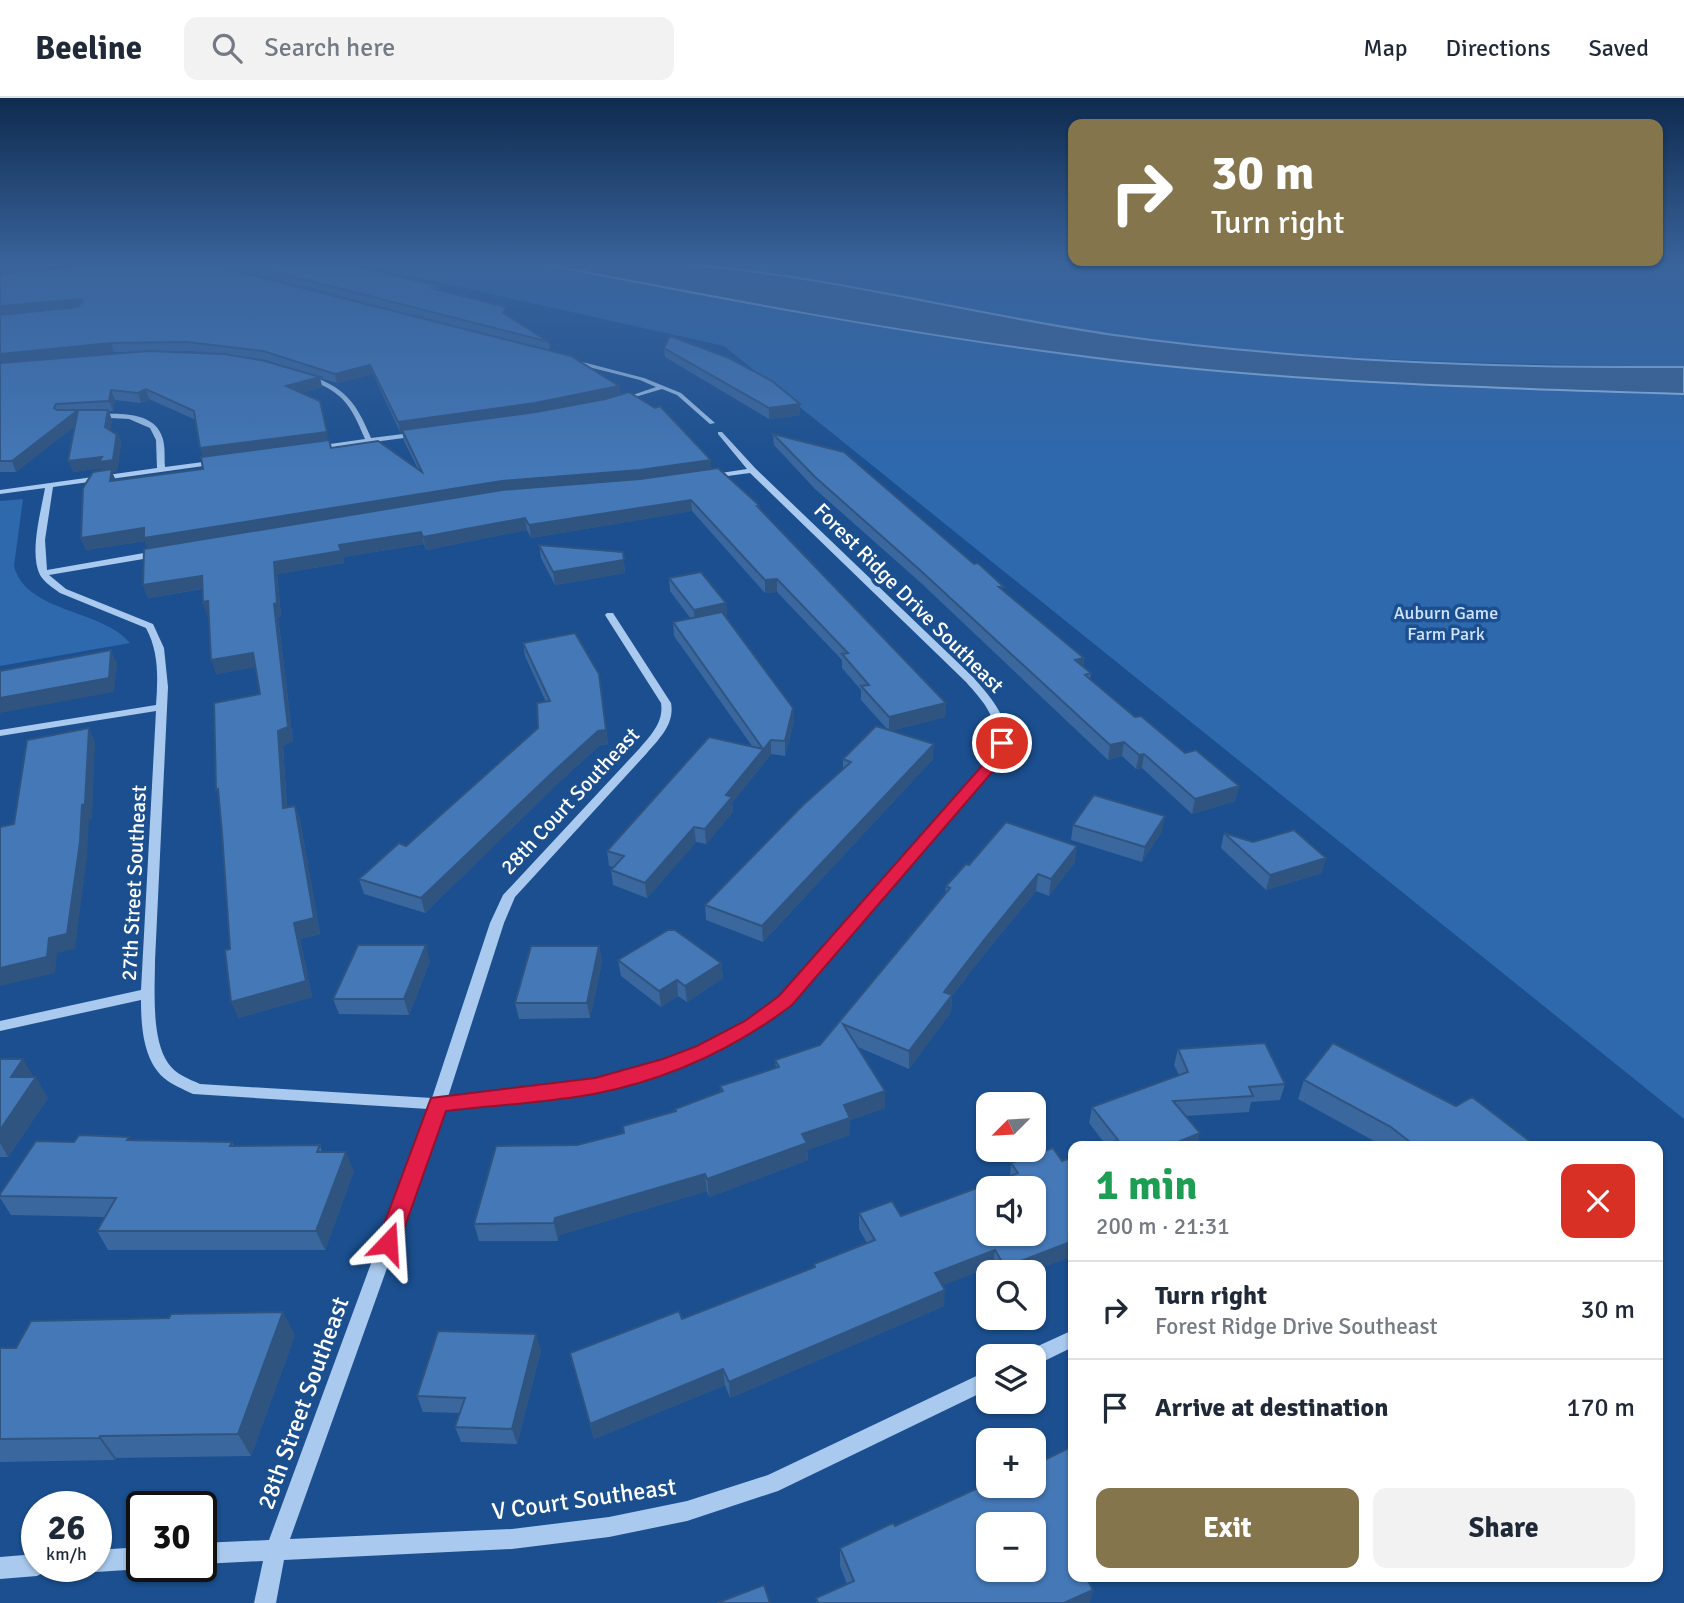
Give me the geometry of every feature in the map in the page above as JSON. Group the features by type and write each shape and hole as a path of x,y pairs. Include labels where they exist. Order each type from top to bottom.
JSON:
{"street":[{"name":"Forest Ridge Drive Southeast","path":"438,1104 595,1086 661,1068 703,1051 751,1026 785,1000 995,760 1002,743 1003,732 998,714 984,696 752,470 690,401 642,379 562,359"},
{"path":"293,372 328,385 347,396 354,404 369,440"},
{"path":"606,405 660,388"},
{"path":"82,416 129,418 153,426 159,433 161,470"},
{"path":"304,450 433,432"},
{"path":"0,492 226,461"},
{"path":"702,478 752,470"},
{"path":"49,486 40,554 43,573 166,552"},
{"name":"27th Street Southeast","path":"43,573 63,591 150,626 160,650 161,707 148,993 153,1046 161,1066 175,1079 198,1090 438,1104"},
{"name":"28th Court Southeast","path":"438,1104 497,923 509,895 650,743 668,715 666,703 610,615"},
{"path":"0,733 161,707"},
{"path":"0,1026 148,993"},
{"name":"28th Street Southeast","path":"265,1603 276,1549 438,1104"},
{"path":"1046,1351 1068,1340"},
{"name":"V Court Southeast","path":"217,1553 512,1539 609,1527 687,1511 771,1484 976,1386"},
{"path":"0,1568 21,1566"}],"green space":[{"name":"Auburn Game Farm Park","path":"671,334 956,334 1166,366 1362,382 1684,394 1684,1119 724,346"},
{"path":"1109,334 1684,334 1684,367 1398,360 1256,351"},
{"path":"23,499 14,566 21,581 33,593 102,623 130,643 0,666 0,501"}],"shaded area":[{"path":"931,334 1109,334 1326,357 1470,364 1684,367 1684,394 1301,378 1149,364"}],"building":[{"path":"0,334 485,334 571,356 619,386 535,403 398,422 370,365 335,374 263,351 187,342 111,343 0,354"},
{"path":"519,334 537,334 549,342"},
{"path":"670,336 729,358 772,381 800,404 769,408 664,348"},
{"path":"148,351 224,354 261,360 320,377 286,386 320,401 327,432 200,448 194,411 146,389 138,393 111,390 109,401 56,404 54,408 57,410 78,410 12,461 0,461 0,363"},
{"path":"629,392 655,408 660,406 711,460 640,470 502,481 144,538 144,528 81,538 83,488 93,472 112,469 110,481 203,469 201,457 329,440 331,448 378,441 422,472 402,430 536,412"},
{"path":"78,410 108,410 105,427 116,434 117,432 113,460 99,462 102,457 68,461"},
{"path":"773,434 844,452 974,564 978,563 1004,587 999,587 1084,658 1075,660 1091,673 1085,675 1135,717 1141,716 1185,753 1196,750 1239,786 1195,799 1144,754 1139,755 1124,742 1110,745 815,477"},
{"path":"718,468 759,505 757,506 946,703 889,717 861,686 869,685 842,654 848,653 777,579 765,580 691,500 529,525 525,518 423,537 421,532 339,545 341,551 274,562 277,603 274,604 288,727 278,731 283,808 295,806 314,918 294,923 306,981 231,1002 225,950 230,949 218,789 216,790 214,703 260,694 253,653 211,660 208,601 203,602 202,576 143,585 144,549 502,490 640,479"},
{"path":"539,545 623,552 624,560 553,572"},
{"path":"701,572 726,603 694,610 669,578"},
{"path":"722,612 793,708 785,741 771,740 726,795 732,797 705,829 694,827 645,883 611,870 624,856 607,851 709,737 763,749 673,622"},
{"path":"575,633 599,674 606,730 598,731 421,898 359,879 399,843 406,846 538,728 537,703 550,701 523,643"},
{"path":"111,650 109,678 0,698 0,671"},
{"path":"876,726 934,744 762,926 705,905 803,805 851,762 843,759"},
{"path":"89,728 85,804 82,805 80,842 67,934 49,938 47,957 0,968 0,827 14,824 27,740"},
{"path":"1094,795 1165,816 1145,847 1073,825"},
{"path":"1006,822 1077,846 1051,879 1038,874 944,992 952,995 909,1051 843,1024 885,1091 844,1105 850,1118 802,1134 807,1143 707,1179 705,1174 555,1218 554,1223 474,1224 496,1146 577,1145 624,1133 623,1126 676,1111 675,1109 723,1091 720,1086 779,1067 775,1060 820,1045 950,888 946,886 966,864 969,865"},
{"path":"1294,830 1326,858 1270,875 1224,833 1253,842"},
{"path":"668,930 675,930 721,963 685,986 677,980 659,991 618,960"},
{"path":"358,945 426,945 404,999 333,999"},
{"path":"531,946 599,946 587,1003 515,1003"},
{"path":"1265,1043 1285,1084 1249,1087 1253,1096 1173,1101 1200,1133 1180,1141 1115,1141 1118,1140 1092,1107 1188,1072 1178,1049"},
{"path":"1333,1043 1456,1106 1472,1097 1529,1141 1409,1141 1391,1127 1304,1080"},
{"path":"0,1059 23,1059 11,1077 36,1077 0,1130"},
{"path":"79,1135 129,1137 127,1140 232,1142 230,1146 320,1145 317,1152 346,1152 316,1231 97,1231 116,1198 0,1196 36,1141 74,1142"},
{"path":"1053,1148 1062,1161 1068,1159 1068,1243 1023,1260 1001,1260 995,1250 935,1273 945,1290 729,1382 723,1369 590,1424 570,1353 679,1311 682,1319 815,1267 814,1264 875,1240 859,1213 892,1201 901,1216 976,1188 976,1246 1046,1246 1046,1176 1010,1176 1018,1173 1011,1163 1046,1162 1046,1150"},
{"path":"283,1312 238,1434 0,1439 0,1348 16,1348 31,1321"},
{"path":"438,1331 536,1334 512,1429 455,1427 465,1398 417,1396"},
{"path":"1068,1448 1068,1582 1089,1582 1093,1590 1064,1603 818,1603 816,1598 854,1581 840,1548 893,1523 895,1526 976,1489 976,1498 1046,1498 1046,1459"},
{"path":"764,1585 770,1603 717,1603"}],"route":[{"path":"388,1243 438,1104 595,1086 650,1072 703,1051 751,1026 785,1000 912,857 995,760 1002,743"}]}
